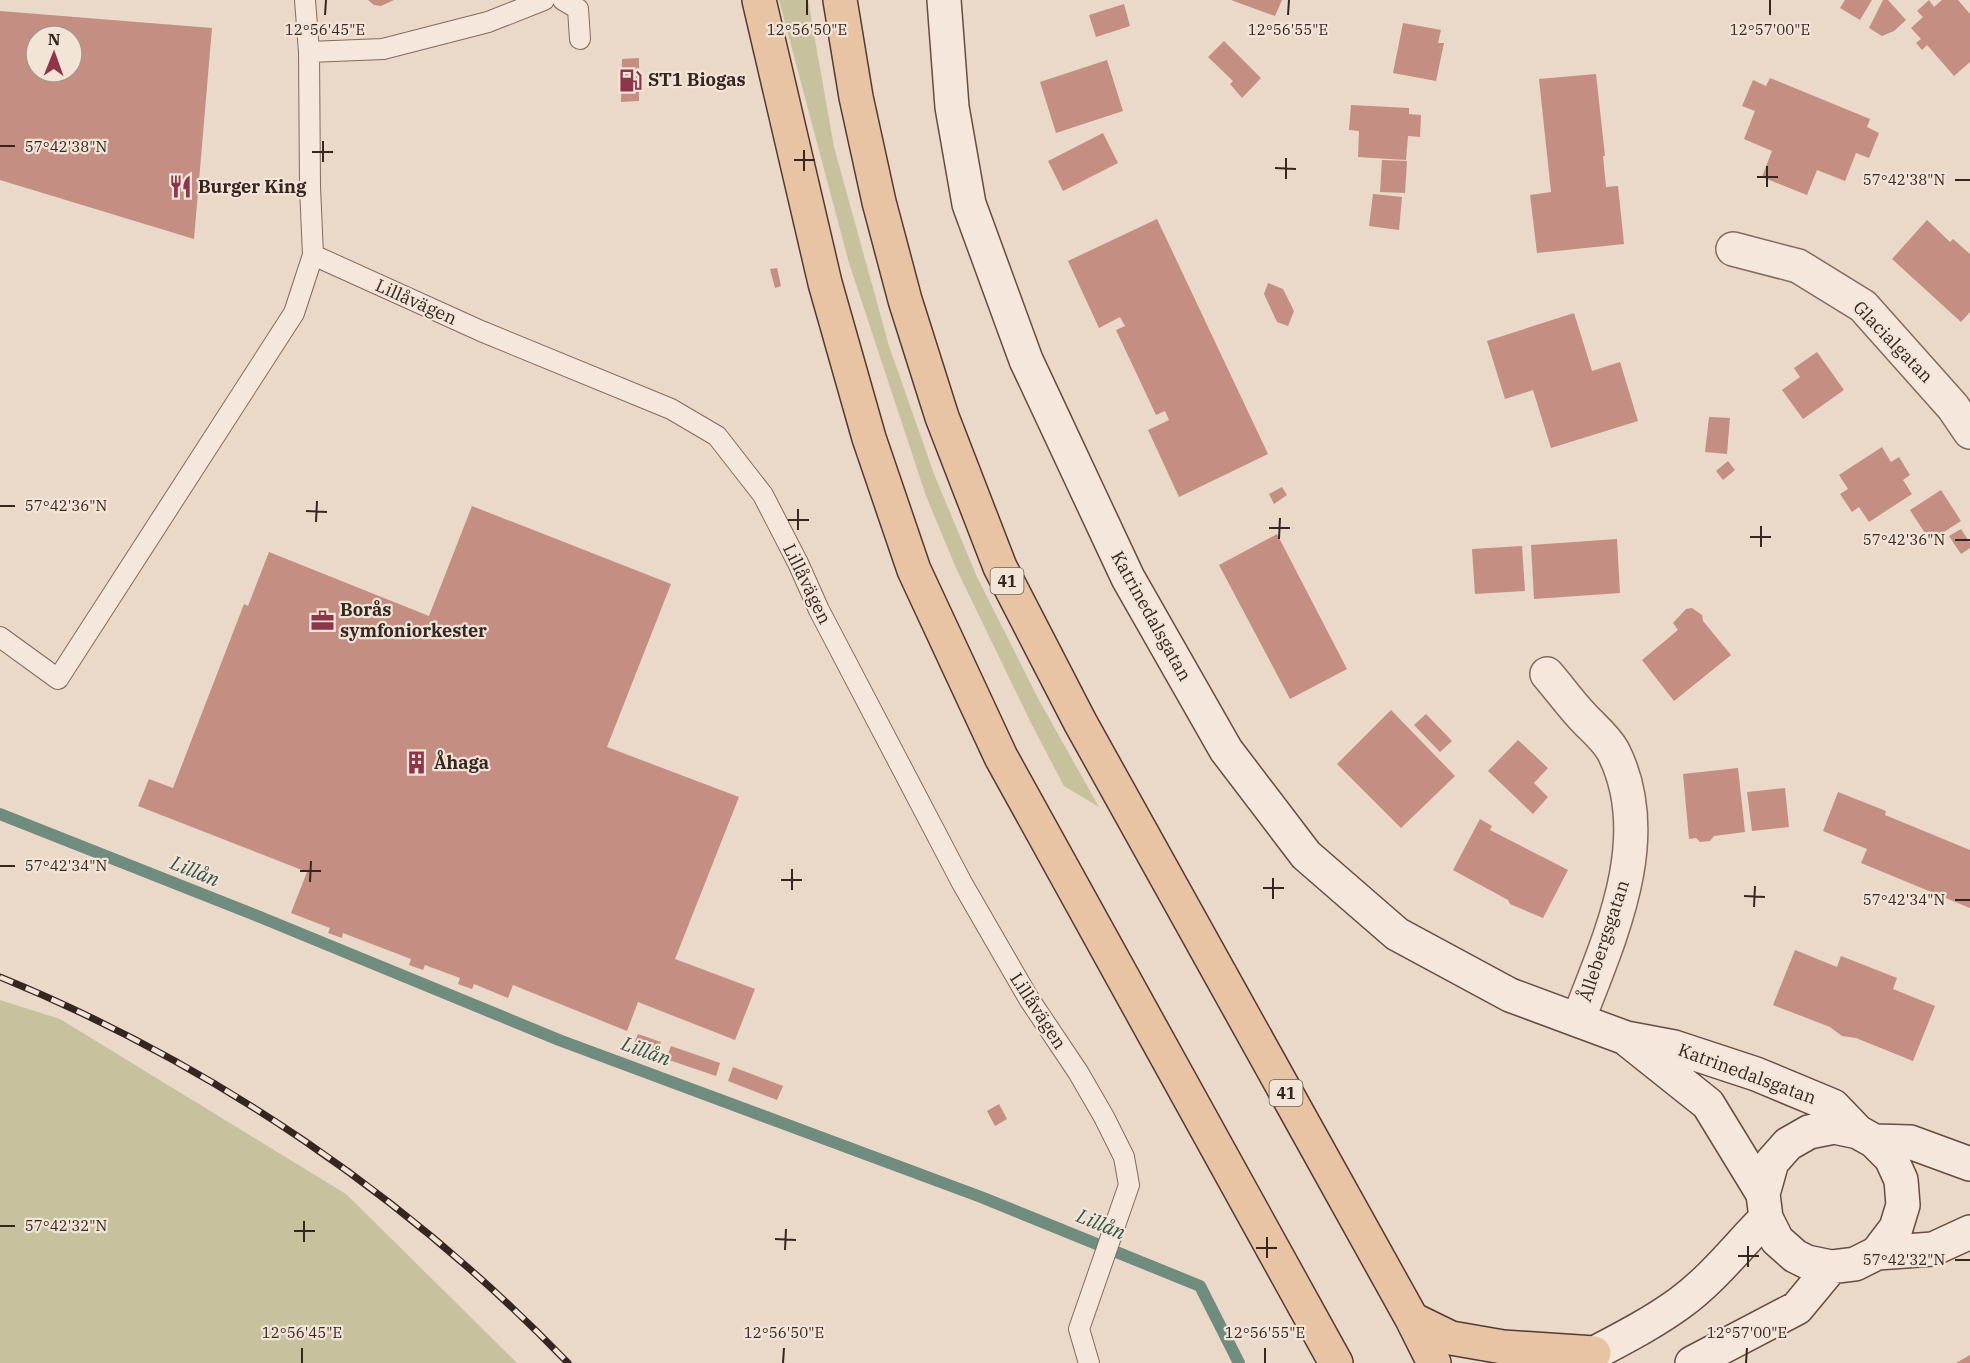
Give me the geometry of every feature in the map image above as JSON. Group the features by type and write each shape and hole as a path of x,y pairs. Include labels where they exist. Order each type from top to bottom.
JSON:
{"main road":[{"path":"759,0 825,283 869,438 914,570 1001,757 1336,1363"},
{"name":"41","path":"840,0 856,97 879,202 905,300 942,417 1000,567 1086,733 1412,1319 1434,1363"},
{"path":"1299,1294 1355,1363"},
{"path":"1412,1319 1451,1338 1585,1358"}],"street":[{"name":"Katrinedalsgatan","path":"944,0 952,107 969,204 1026,360 1128,578 1226,750 1306,855 1397,934 1510,995 1626,1038 1674,1047 1756,1074 1833,1106 1866,1136"},
{"name":"Glacialgatan","path":"1733,249 1798,266 1863,306 1964,410"},
{"name":"Ållebergsgatan","path":"1547,674 1612,748 1628,790 1631,834 1626,880 1616,916 1578,1020"},
{"name":"Katrinedalsgatan","path":"1626,1038 1708,1104 1764,1206"},
{"path":"1585,1358 1650,1324 1682,1302 1712,1276 1764,1206 1773,1162 1788,1144 1809,1132 1834,1128 1866,1136 1910,1142 1970,1164"},
{"path":"1866,1136 1892,1158 1902,1180 1903,1205 1896,1228 1877,1253"},
{"path":"1764,1206 1777,1240 1795,1256 1807,1262 1831,1267 1855,1264 1877,1253 1933,1249 1970,1232"},
{"path":"1692,1363 1797,1308 1831,1267"}],"lane":[{"path":"0,637 58,679 294,313 313,255 309,52 305,0"},
{"path":"309,52 383,49 488,22 544,0"},
{"path":"563,0 578,9 580,39"},
{"name":"Lillåvägen","path":"313,255 481,331 671,409 717,436 763,495 819,610 962,883 1029,999 1078,1072 1124,1156 1129,1185 1078,1329 1089,1363"}],"shaded area":[{"path":"779,0 808,0 834,147 889,346 934,474 977,577 1040,702 1099,807 1064,786 956,568 926,496 849,263"},
{"path":"0,1000 60,1019 346,1194 517,1363 0,1363"}],"building":[{"path":"368,0 394,0 381,6 374,5"},
{"path":"1231,0 1282,0 1275,16"},
{"path":"1845,0 1872,0 1860,20 1840,8"},
{"path":"1883,0 1888,0 1906,20 1894,31 1882,36 1869,28"},
{"path":"1929,0 1934,7 1942,0 1958,0 1970,14 1970,62 1954,76 1927,45 1922,50 1916,43 1921,39 1911,28 1923,17 1917,11"},
{"path":"1124,4 1130,26 1096,37 1089,15"},
{"path":"0,11 212,28 194,239 0,180"},
{"path":"1403,23 1441,30 1438,43 1444,43 1436,81 1393,73"},
{"path":"1224,41 1261,78 1242,98 1230,84 1233,81 1208,57"},
{"path":"639,58 639,101 621,102 622,59"},
{"path":"1107,60 1123,111 1056,133 1040,82"},
{"path":"1596,74 1606,187 1618,186 1624,244 1537,253 1530,195 1551,192 1539,79"},
{"path":"1770,78 1870,119 1867,127 1879,133 1869,158 1856,153 1845,181 1817,170 1807,195 1762,177 1772,151 1744,139 1755,111 1742,106 1753,80 1766,86"},
{"path":"1351,105 1409,108 1409,114 1421,115 1420,137 1408,136 1406,160 1358,157 1359,131 1349,130"},
{"path":"1103,133 1118,163 1063,191 1048,161"},
{"path":"1382,160 1407,161 1405,193 1380,192"},
{"path":"1373,194 1402,197 1399,230 1369,226"},
{"path":"1157,219 1268,454 1179,497 1148,430 1169,420 1165,411 1156,415 1116,330 1125,326 1120,317 1099,328 1068,261"},
{"path":"1927,220 1950,242 1953,239 1970,254 1970,312 1961,322 1892,259"},
{"path":"777,268 781,286 775,288 770,269"},
{"path":"1268,283 1283,289 1294,311 1288,326 1277,322 1264,294"},
{"path":"1574,313 1592,371 1620,362 1638,421 1551,448 1533,390 1505,399 1487,341"},
{"path":"1817,352 1844,390 1803,419 1782,390 1800,377 1794,368"},
{"path":"1709,417 1730,418 1727,454 1705,452"},
{"path":"1882,447 1891,462 1899,457 1910,475 1903,480 1912,494 1869,522 1859,507 1852,512 1840,494 1848,489 1839,475"},
{"path":"1728,461 1735,470 1723,480 1716,471"},
{"path":"1282,487 1287,495 1274,504 1269,494"},
{"path":"1941,490 1961,521 1930,541 1910,510"},
{"name":"Åhaga","path":"472,506 671,584 607,747 739,797 675,959 755,989 735,1040 638,1002 627,1031 513,985 508,998 474,984 472,989 458,984 460,978 425,965 423,970 409,965 411,959 343,933 342,938 328,933 330,928 291,913 307,872 138,806 149,779 173,788 244,604 248,606 269,552 429,616"},
{"path":"1961,529 1970,543 1970,548 1961,554 1949,536"},
{"path":"1277,534 1347,669 1290,699 1219,565"},
{"path":"1617,539 1620,593 1534,599 1531,545"},
{"path":"1522,546 1525,591 1475,594 1472,549"},
{"path":"1692,608 1702,615 1703,621 1731,655 1674,701 1642,660 1678,630 1673,623 1686,609"},
{"path":"1391,710 1455,776 1401,828 1337,764"},
{"path":"1426,714 1452,741 1440,752 1414,725"},
{"path":"1518,740 1548,768 1534,783 1548,797 1533,814 1488,771"},
{"path":"1738,768 1745,832 1714,836 1710,841 1700,842 1696,838 1689,839 1683,774"},
{"path":"1785,788 1789,827 1752,831 1747,792"},
{"path":"1838,792 1886,811 1885,815 1970,850 1970,908 1861,863 1867,849 1823,831"},
{"path":"1480,819 1492,826 1490,830 1568,870 1543,918 1510,904 1508,900 1453,870"},
{"path":"1795,950 1837,967 1841,956 1897,978 1893,989 1935,1006 1913,1061 1856,1038 1842,1036 1830,1027 1773,1005"},
{"path":"638,1034 661,1042 656,1054 633,1046"},
{"path":"671,1046 720,1063 716,1076 666,1059"},
{"path":"733,1067 783,1086 777,1100 728,1081"},
{"path":"999,1104 1007,1119 995,1126 987,1111"},
{"path":"1970,1355 1970,1363 1956,1363"}],"waterway":[{"name":"Lillån","path":"0,814 260,917 559,1040 981,1197 1200,1286 1239,1363"}],"railway":[{"path":"0,977 79,1012 156,1051 231,1094 304,1141 375,1191 442,1245 507,1303 568,1363"}],"place":[{"name":"ST1 Biogas","path":"630,80"},
{"name":"Burger King","path":"180,187"},
{"name":"Borås symfoniorkester","path":"322,620"},
{"name":"Åhaga","path":"416,763"}]}
